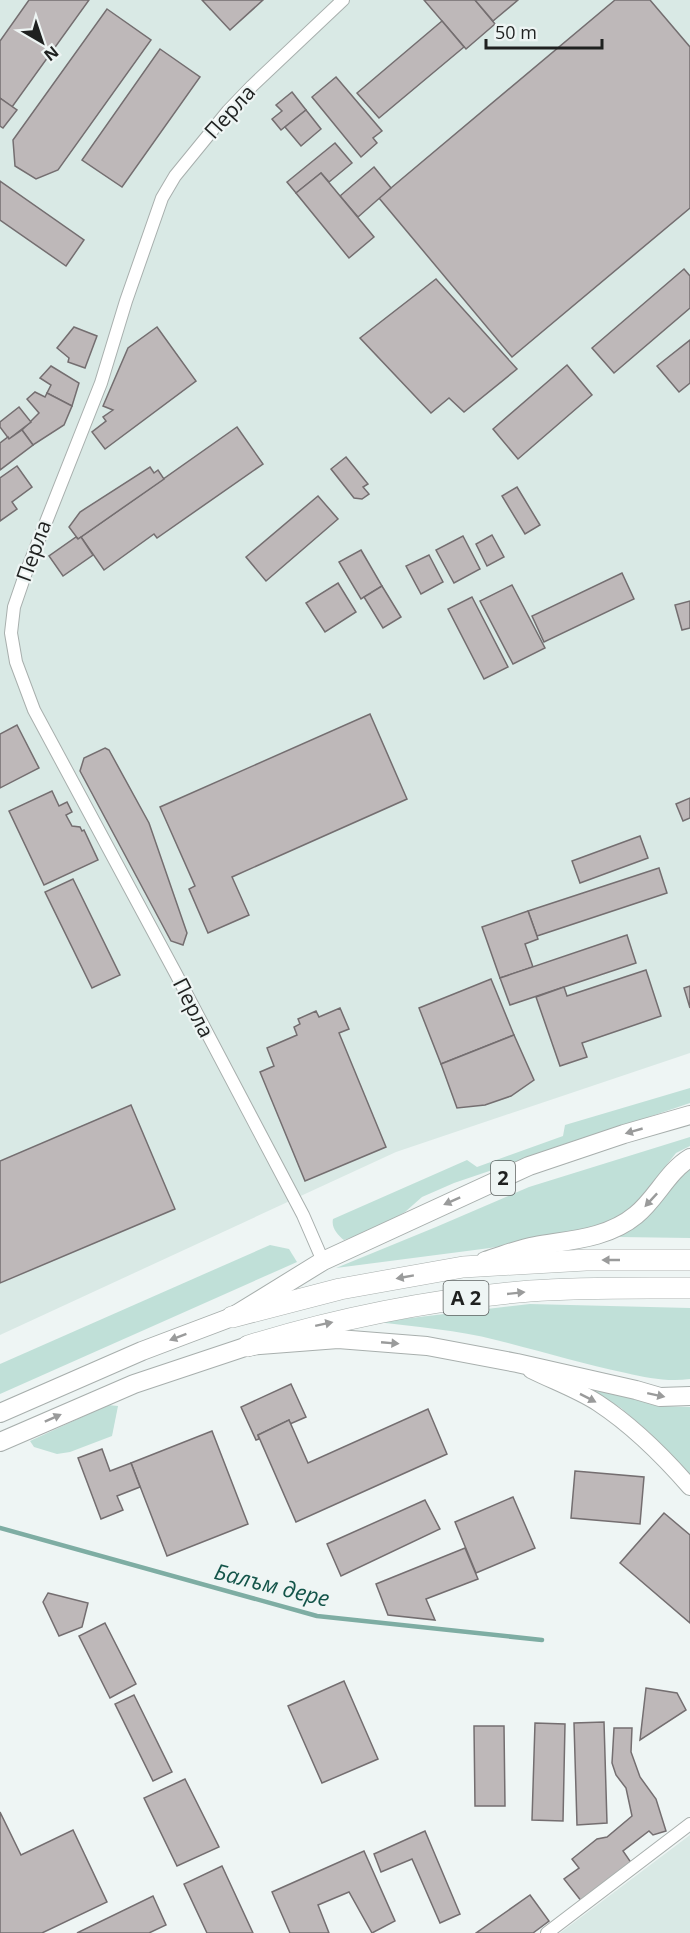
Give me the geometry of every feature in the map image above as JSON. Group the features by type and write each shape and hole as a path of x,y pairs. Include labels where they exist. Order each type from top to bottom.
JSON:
{"highway":[{"name":"A 2","path":"232,1317 340,1289 463,1267 586,1260 690,1260"},
{"name":"A 2","path":"248,1346 308,1327 478,1296 531,1291 690,1288"}],"main road":[{"name":"2","path":"232,1317 323,1261 529,1166 624,1134 690,1116"},
{"path":"463,1267 531,1247 609,1231 636,1215 682,1163 690,1158"},
{"path":"0,1413 142,1351 232,1317"},
{"path":"0,1442 134,1384 248,1346 338,1339 427,1346 517,1363 660,1397 690,1396"}],"street":[{"name":"Перла","path":"323,1261 303,1215 177,974 34,710 16,662 11,633 14,607 21,585 101,383 129,290 162,198 176,176 228,111 343,0"},
{"path":"517,1363 596,1402 612,1413 653,1447 690,1487"},
{"path":"546,1933 690,1824"}],"shaded area":[{"path":"0,0 690,0 690,1053 396,1152 0,1335"},
{"path":"690,1835 690,1933 560,1933"}],"green space":[{"path":"690,1088 690,1103 454,1183 422,1197 405,1212 374,1230 344,1240 334,1228 333,1219 467,1160 477,1167 563,1136 565,1125"},
{"path":"690,1137 690,1146 676,1153 629,1212 595,1228 490,1248 336,1268 529,1187"},
{"path":"690,1167 690,1238 619,1237 640,1224"},
{"path":"270,1245 289,1249 297,1262 0,1394 0,1364"},
{"path":"530,1304 690,1308 690,1379 666,1380 642,1376 593,1366 482,1337 377,1322"},
{"path":"578,1383 660,1406 690,1407 690,1475 649,1432 621,1408"},
{"path":"108,1405 118,1406 112,1436 70,1452 57,1454 34,1447 30,1441"}],"building":[{"path":"29,0 89,0 12,107 0,98 0,41"},
{"path":"202,0 263,0 230,30"},
{"path":"424,0 475,0 495,24 466,49"},
{"path":"475,0 518,0 493,21"},
{"path":"615,0 650,0 690,47 690,208 512,357 379,198"},
{"path":"107,9 151,40 58,170 36,179 15,166 13,140"},
{"path":"442,21 464,47 379,118 357,93"},
{"path":"160,49 200,77 122,187 82,160"},
{"path":"336,77 382,131 373,138 377,143 361,157 312,97"},
{"path":"292,92 306,110 281,130 272,119 282,111 276,105"},
{"path":"0,98 17,110 3,128 0,126"},
{"path":"306,110 321,129 301,146 285,127"},
{"path":"335,143 352,163 329,182 321,173 296,193 287,182"},
{"path":"374,167 391,188 358,217 340,196"},
{"path":"321,173 374,237 349,258 296,193"},
{"path":"0,181 84,240 66,266 0,220"},
{"path":"684,269 690,276 690,308 614,373 592,348"},
{"path":"436,279 517,369 464,412 449,398 431,413 360,338"},
{"path":"74,327 97,336 85,368 68,362 69,358 57,348"},
{"path":"157,327 196,381 105,449 92,432 106,421 103,417 113,410 103,406 128,348"},
{"path":"690,340 690,383 679,392 657,366"},
{"path":"567,365 592,395 518,459 493,429"},
{"path":"51,366 79,383 72,406 47,393 51,385 40,378"},
{"path":"35,392 45,397 47,393 72,406 64,425 33,445 22,430 39,413 27,399"},
{"path":"19,407 31,422 9,439 0,427 0,422"},
{"path":"237,427 263,464 157,538 154,534 104,570 81,537"},
{"path":"22,430 33,445 0,470 0,443"},
{"path":"346,457 368,484 363,487 369,494 362,499 354,498 331,469"},
{"path":"17,466 32,487 12,502 17,509 0,521 0,478"},
{"path":"150,467 154,473 158,470 164,479 78,539 69,527 80,512"},
{"path":"517,487 540,525 525,534 502,496"},
{"path":"318,496 338,519 266,581 246,557"},
{"path":"492,535 504,557 487,566 476,544"},
{"path":"463,536 480,569 454,583 436,550"},
{"path":"76,537 78,539 81,537 93,555 63,576 49,556"},
{"path":"361,550 382,586 361,599 339,562"},
{"path":"429,555 443,582 421,594 406,566"},
{"path":"622,573 634,599 544,642 532,616"},
{"path":"338,583 356,612 325,632 306,603"},
{"path":"512,585 545,648 513,664 480,601"},
{"path":"382,586 401,617 383,628 364,597"},
{"path":"472,597 508,667 484,679 448,609"},
{"path":"690,601 690,628 682,630 675,605"},
{"path":"370,714 407,799 232,877 249,915 208,933 189,889 195,886 160,807"},
{"path":"17,725 39,768 0,788 0,734"},
{"path":"105,748 109,750 149,823 187,933 183,945 171,941 80,771 84,758"},
{"path":"52,791 59,806 67,802 72,812 66,815 72,826 84,830 98,860 44,885 9,811"},
{"path":"690,798 690,818 683,821 676,804"},
{"path":"640,836 648,858 580,883 572,861"},
{"path":"659,868 667,893 537,936 528,911"},
{"path":"73,879 120,975 92,988 45,892"},
{"path":"528,911 538,939 525,944 533,967 500,978 482,927"},
{"path":"627,935 636,963 510,1005 500,978"},
{"path":"646,970 661,1016 582,1043 587,1057 560,1066 536,997 564,987 567,996"},
{"path":"491,979 514,1035 441,1064 419,1008"},
{"path":"690,986 690,1008 684,988"},
{"path":"340,1008 349,1029 339,1033 386,1147 305,1181 260,1072 274,1066 267,1048 297,1035 294,1027 300,1024 298,1019 316,1011 319,1017"},
{"path":"514,1035 534,1080 511,1096 485,1105 457,1108 441,1064"},
{"path":"131,1105 175,1209 0,1283 0,1161"},
{"path":"291,1384 306,1417 290,1424 289,1420 258,1435 259,1439 256,1440 241,1407"},
{"path":"428,1409 447,1454 296,1522 258,1435 289,1420 308,1463"},
{"path":"212,1431 248,1524 167,1556 131,1463"},
{"path":"102,1449 110,1471 131,1463 140,1487 117,1496 123,1510 101,1519 78,1458"},
{"path":"575,1471 644,1477 640,1524 571,1518"},
{"path":"513,1497 535,1548 476,1573 455,1522"},
{"path":"425,1500 440,1529 341,1576 327,1544"},
{"path":"664,1513 690,1535 690,1623 620,1563"},
{"path":"465,1548 478,1579 426,1599 435,1620 388,1615 376,1584"},
{"path":"48,1593 88,1603 82,1627 59,1636 43,1602"},
{"path":"105,1623 136,1684 110,1698 79,1636"},
{"path":"344,1681 378,1759 322,1783 288,1706"},
{"path":"646,1688 677,1693 686,1710 640,1740"},
{"path":"134,1695 172,1772 153,1781 115,1704"},
{"path":"604,1722 607,1823 577,1825 574,1723"},
{"path":"535,1723 565,1724 563,1821 532,1820"},
{"path":"474,1726 504,1726 505,1806 475,1806"},
{"path":"614,1728 632,1728 631,1752 640,1777 656,1799 666,1831 653,1835 649,1831 623,1851 632,1864 582,1902 564,1879 579,1868 572,1859 597,1839 607,1837 632,1816 626,1788 616,1775 612,1763"},
{"path":"185,1779 219,1847 177,1866 144,1798"},
{"path":"0,1812 21,1855 73,1830 107,1902 42,1933 0,1933"},
{"path":"425,1831 460,1914 440,1923 412,1859 381,1872 374,1854"},
{"path":"364,1851 395,1921 372,1933 349,1892 318,1905 329,1933 290,1933 272,1892"},
{"path":"222,1866 253,1933 207,1933 184,1884"},
{"path":"530,1895 549,1921 533,1933 476,1933"},
{"path":"153,1896 166,1925 149,1933 77,1933"}],"waterway":[{"name":"Балъм дере","path":"0,1528 317,1616 542,1640"}]}
